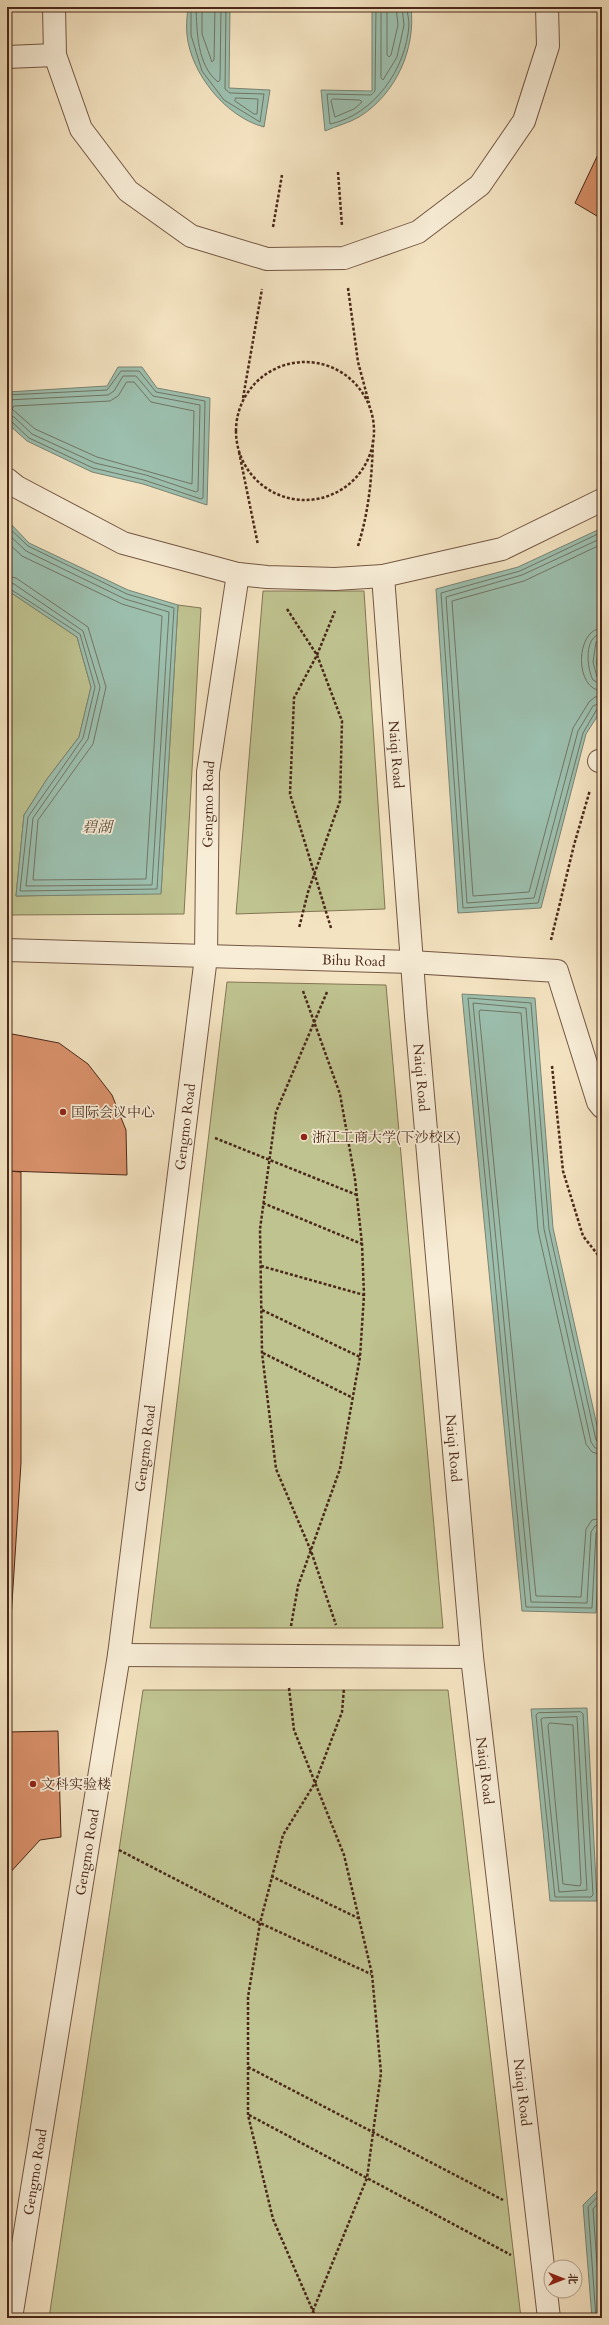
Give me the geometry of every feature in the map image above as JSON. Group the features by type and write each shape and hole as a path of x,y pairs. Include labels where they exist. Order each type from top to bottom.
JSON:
{"street":[{"path":"54,7 55,55 81,129 128,191 191,236 267,259 344,258 418,232 480,185 524,121 548,46 547,7"},
{"path":"7,57 55,55"},
{"path":"7,479 17,487 123,543 238,574 267,577 349,579 383,576 502,549 602,500"},
{"name":"Gengmo Road","path":"11,2318 119,1654 206,957 208,772 238,574"},
{"name":"Naiqi Road","path":"383,576 411,962 472,1657 543,2264"},
{"name":"Bihu Road","path":"7,950 292,960 411,962 557,971 598,1102 602,1107"},
{"path":"119,1654 472,1657"},
{"name":"Naiqi Road","path":"547,2299 549,2318"}],"path":[{"path":"310,2318 314,2310 367,2178 380,2073 372,1974 344,1856 315,1783 294,1730 285,1656 298,1586 311,1551 340,1469 360,1357 364,1295 362,1244 357,1195 340,1094 314,1022 292,960 315,872 340,801 342,721 317,655 267,577 252,519 236,435 237,417 243,401 256,382 275,369 297,362 320,363 341,372 359,388 370,408 373,440 372,480 367,517 349,579 317,655 294,698 290,794 315,872 340,961 314,1022 276,1112 260,1229 262,1352 276,1469 311,1551 346,1656 342,1712 315,1783 283,1835 271,1876 260,1923 248,1997 248,2115 273,2219 314,2310 316,2318"},
{"path":"239,452 248,471 263,486 282,496 303,500 324,498 343,488 359,474 369,456 373,440"},
{"path":"185,1126 269,1161 357,1195"},
{"path":"263,1203 362,1244"},
{"path":"261,1266 364,1295"},
{"path":"262,1310 360,1357"},
{"path":"262,1352 353,1398"},
{"path":"89,1834 260,1923 372,1974"},
{"path":"271,1876 359,1918"},
{"path":"248,2067 373,2130 538,2218"},
{"path":"248,2115 543,2272"}],"green space":[{"path":"7,590 77,637 91,687 79,737 47,779 24,815 16,896 161,893 178,605 201,608 184,914 7,915"},
{"path":"263,591 364,591 385,909 236,914"},
{"path":"227,982 386,985 443,1628 150,1628"},
{"path":"143,1690 448,1690 521,2318 49,2318"}],"water":[{"path":"188,7 230,7 229,88 270,90 264,127 250,122 236,114 224,104 203,79 190,50 187,35"},
{"path":"372,7 411,7 412,23 410,39 401,69 393,83 372,107 359,117 325,131 321,90 372,91"},
{"path":"118,367 142,367 157,388 210,398 207,505 143,484 92,472 27,441 7,423 7,392 107,386"},
{"name":"碧湖","path":"7,520 29,543 128,590 178,605 161,894 16,896 24,815 47,779 79,737 91,687 77,637 7,590"},
{"path":"602,528 602,641 596,662 602,682 602,709 586,734 541,908 458,913 436,589 518,567"},
{"path":"462,994 535,998 553,1228 602,1448 602,1495 596,1613 522,1611"},
{"path":"587,1708 597,1901 550,1901 531,1709"},
{"path":"602,2186 602,2318 592,2318 583,2205"}],"building":[{"path":"602,146 602,219 575,203"},
{"name":"国际会议中心","path":"7,1033 59,1043 88,1064 112,1095 126,1130 127,1175 7,1171"},
{"path":"7,1171 21,1172 21,1463 7,1681"},
{"name":"文科实验楼","path":"58,1731 61,1837 40,1840 7,1876 7,1732"}],"place":[{"name":"国际会议中心","path":"63,1112"},
{"name":"浙江工商大学(下沙校区)","path":"304,1137"},
{"name":"文科实验楼","path":"33,1784"}]}
